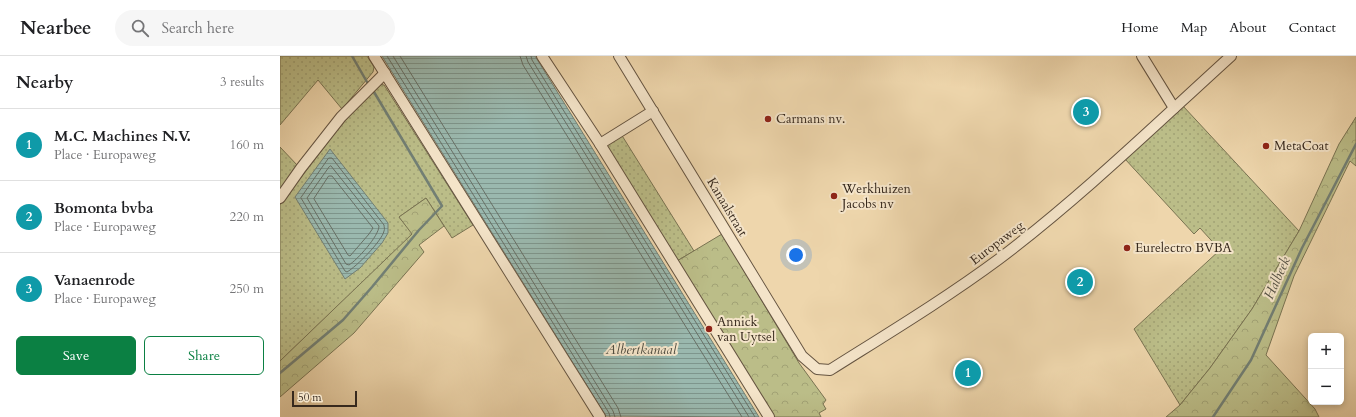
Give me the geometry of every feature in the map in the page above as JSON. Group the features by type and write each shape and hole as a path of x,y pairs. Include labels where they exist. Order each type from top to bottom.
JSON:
{"street":[{"path":"374,56 600,417"},
{"path":"542,56 600,144 769,417"},
{"name":"Kanaalstraat","path":"619,56 802,356 817,369"},
{"path":"1142,56 1174,108"},
{"name":"Europaweg","path":"817,369 830,370 962,286 1080,194 1231,56"},
{"path":"280,198 301,168 341,117 384,73"},
{"path":"600,144 653,111"}],"green space":[{"path":"280,56 367,56 374,67 373,72 342,109 318,80 280,125"},
{"path":"379,84 384,85 386,88 473,225 452,238 426,198 399,217 413,234 280,361 280,205 335,133 372,88"},
{"path":"1183,106 1299,231 1252,309 1210,368 1180,405 1134,329 1220,250 1200,228 1194,234 1125,159"},
{"path":"1356,117 1356,166 1350,161 1294,276 1266,355 1308,401 1308,405 1311,405 1315,409 1319,417 1166,417 1180,405 1210,368 1252,309 1299,231 1339,144"},
{"path":"621,134 694,251 677,261 606,148 606,142"},
{"path":"280,147 298,166 280,191"},
{"path":"426,198 444,226 419,245 424,252 354,333 280,397 280,361 412,234 399,217"},
{"path":"722,234 799,363 826,400 823,404 826,409 819,413 821,417 774,417 677,261"}],"water":[{"name":"Albertkanaal","path":"382,56 535,56 759,417 606,416"},
{"path":"330,149 388,223 388,233 382,243 360,268 345,279 295,197"}],"waterway":[{"path":"352,56 367,82"},
{"path":"280,373 343,320 419,230 442,206 374,92"},
{"name":"Halbeek","path":"1213,417 1251,360 1302,248 1356,144"}],"place":[{"name":"Vanaenrode","path":"1086,112"},
{"name":"Carmans nv.","path":"768,119"},
{"name":"MetaCoat","path":"1266,146"},
{"name":"Werkhuizen Jacobs nv","path":"834,196"},
{"name":"Eurelectro BVBA","path":"1127,248"},
{"name":"Bomonta bvba","path":"1080,282"},
{"name":"Annick van Uytsel","path":"709,329"},
{"name":"M.C. Machines N.V.","path":"968,373"}]}
